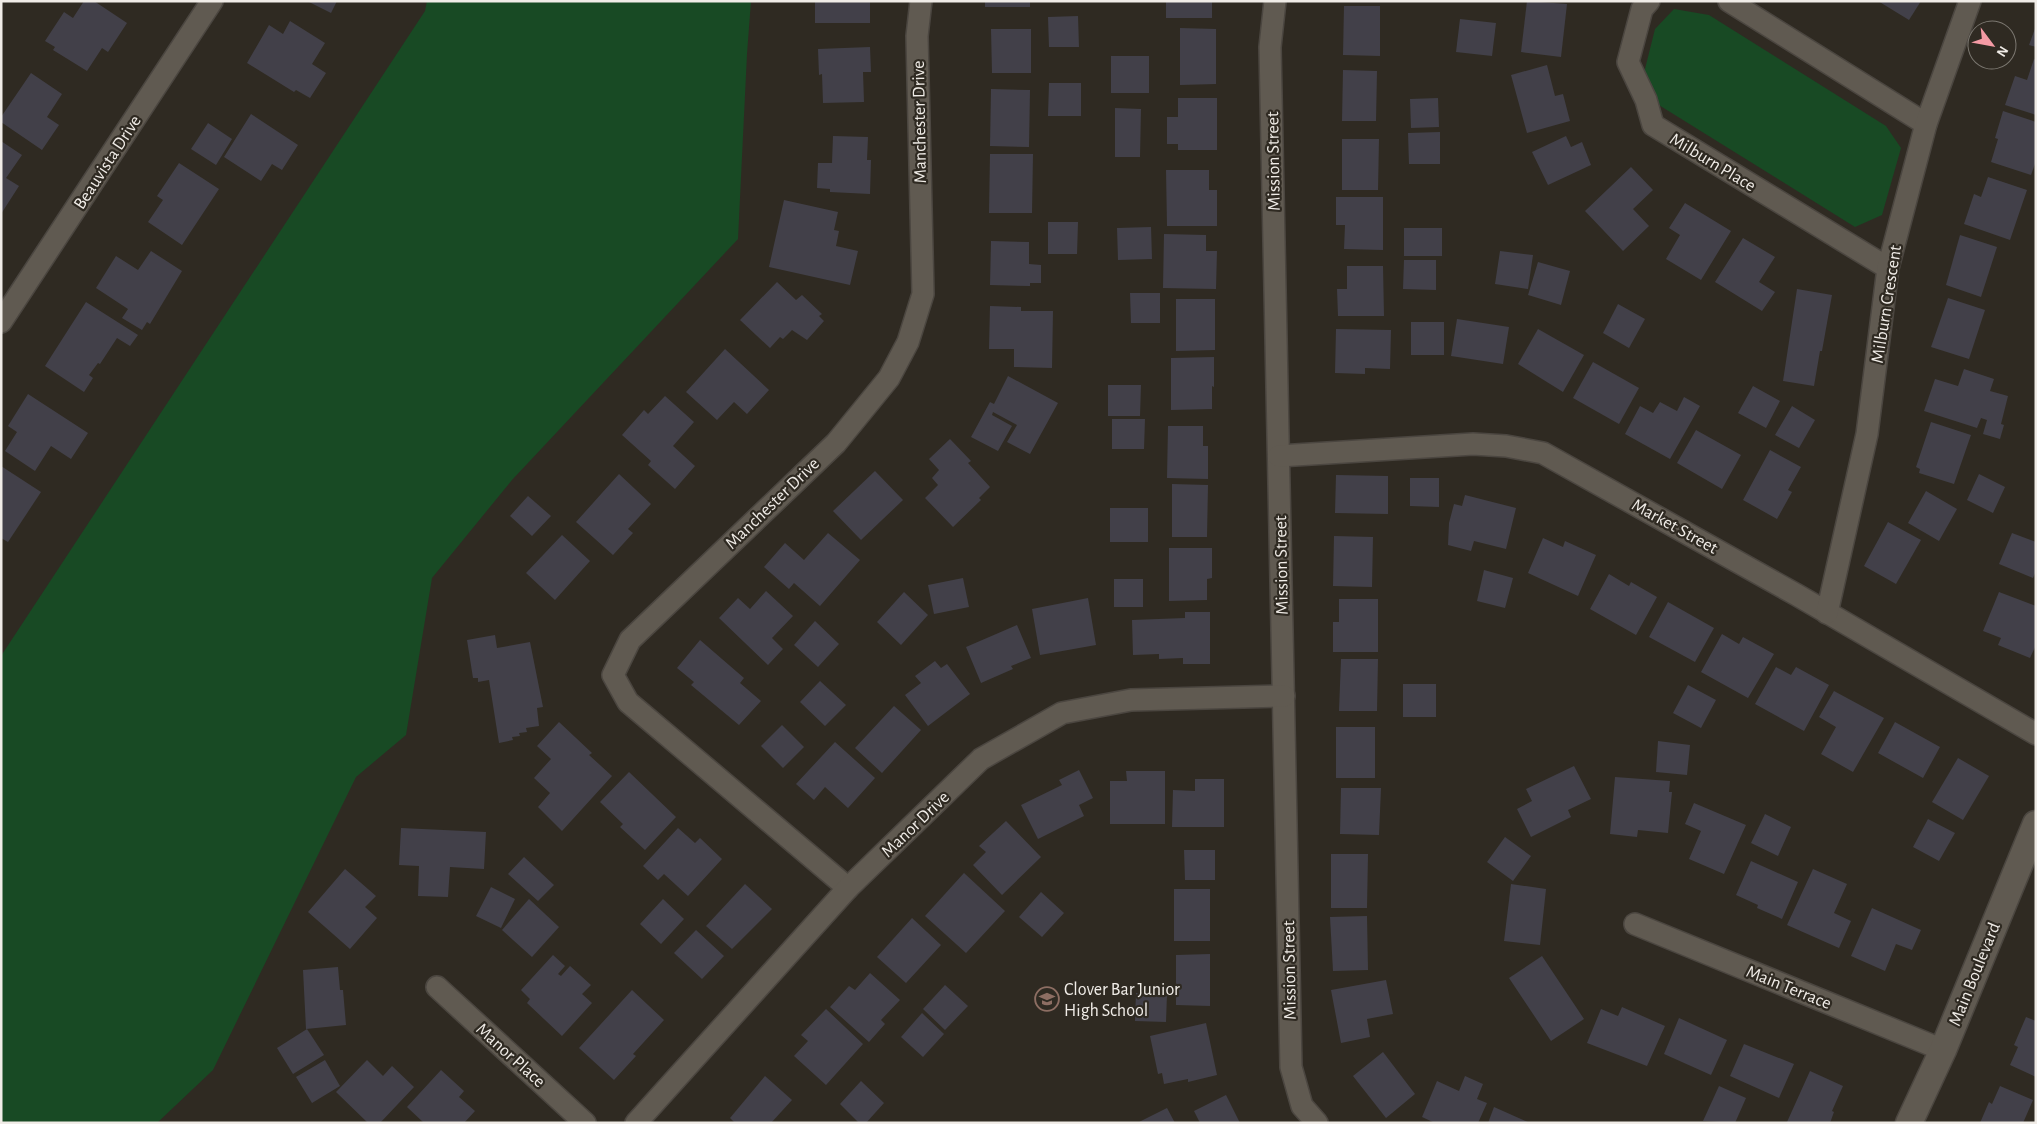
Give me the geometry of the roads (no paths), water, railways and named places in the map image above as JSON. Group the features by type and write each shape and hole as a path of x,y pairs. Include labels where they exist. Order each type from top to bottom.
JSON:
{"street":[{"name":"Beauvista Drive","path":"1,322 212,1"},
{"name":"Manchester Drive","path":"848,888 628,702 613,675 630,640 836,443 889,378 908,342 923,294 917,36 921,1"},
{"name":"Mission Street","path":"1275,1 1270,47 1291,1067 1302,1106 1317,1123"},
{"name":"Milburn Place","path":"1649,1 1642,9 1628,62 1646,100 1653,125 1888,268"},
{"path":"1729,1 1926,124"},
{"name":"Milburn Crescent","path":"1827,613 1867,434 1888,268 1926,124 1970,1"},
{"name":"Market Street","path":"1279,456 1473,444 1506,446 1543,453 1827,613 2036,734"},
{"name":"Manor Drive","path":"636,1123 848,888 981,759 1062,714 1131,700 1284,696"},
{"name":"Main Boulevard","path":"1910,1123 1943,1050 2036,824"},
{"name":"Main Terrace","path":"1635,924 1943,1050"},
{"name":"Manor Place","path":"437,987 585,1123"}],"place":[{"name":"Clover Bar Junior High School","path":"1047,999"}]}
